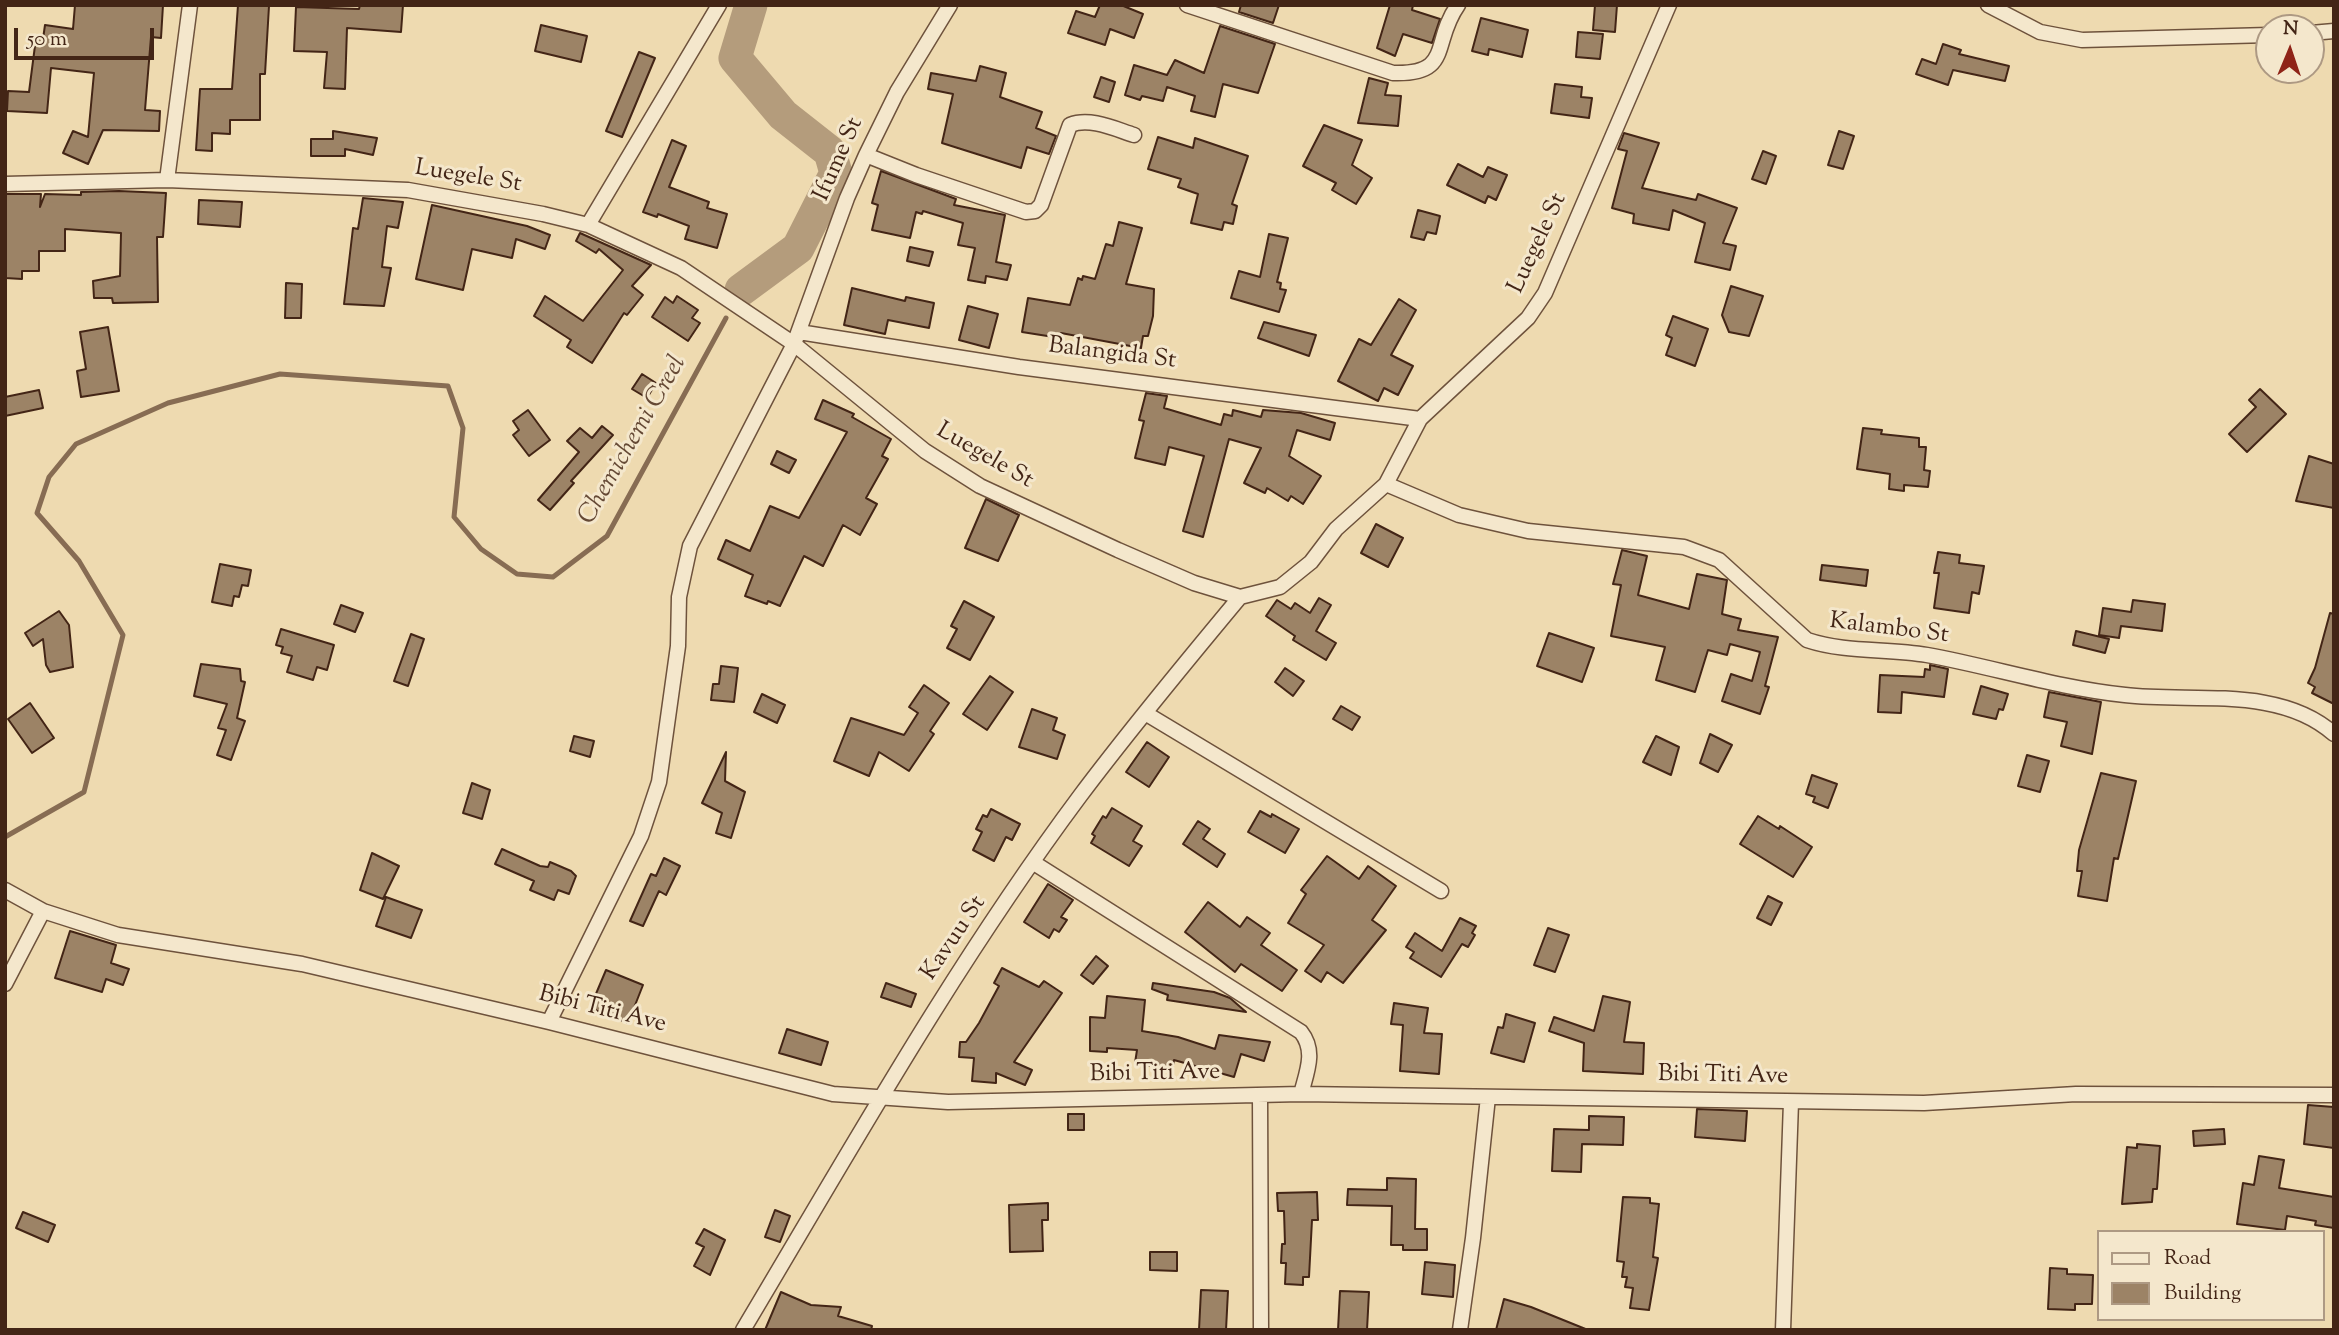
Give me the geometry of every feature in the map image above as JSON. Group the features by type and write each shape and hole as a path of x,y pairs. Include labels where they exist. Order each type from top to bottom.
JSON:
{"street":[{"path":"167,180 190,5"},
{"path":"588,225 719,5"},
{"name":"Ifume St","path":"549,1021 641,836 659,782 678,646 679,597 690,546 797,338 847,198 866,155 897,92 950,5"},
{"path":"1187,5 1393,73 1417,74 1427,69 1437,56 1448,19 1458,5"},
{"name":"Luegele St","path":"5,184 167,180 408,190 543,214 588,225 681,268 797,338 925,451 980,486 1194,583 1240,597 1280,587 1311,562 1336,529 1386,484 1420,419 1528,318 1545,293 1669,5"},
{"path":"1988,5 2040,32 2082,40 2255,35"},
{"path":"866,155 1026,212 1035,211 1041,205 1070,125 1079,122 1106,126 1135,135"},
{"name":"Balangida St","path":"797,338 1420,419"},
{"name":"Kalambo St","path":"1386,484 1459,515 1528,531 1684,547 1719,560 1807,640 1824,646 1925,655 2125,695 2259,703 2317,719 2334,734"},
{"name":"Kavuu St","path":"743,1330 878,1098 1034,863 1079,797 1240,597"},
{"path":"1145,713 1441,891"},
{"path":"1034,863 1301,1032 1310,1043 1311,1056 1301,1094"},
{"name":"Bibi Titi Ave","path":"5,890 43,911 118,935 302,964 549,1021 833,1094 878,1098 948,1102 1301,1094 1924,1104 2076,1094 2334,1095"},
{"path":"5,984 43,911"},
{"path":"1260,1095 1261,1330"},
{"path":"1460,1330 1488,1097"},
{"path":"1783,1330 1791,1102"}],"building":[{"path":"75,5 163,5 161,38 151,37 145,110 160,111 159,131 103,130 88,164 63,153 73,131 88,137 94,73 51,68 47,113 7,111 8,91 29,92 36,38 43,39 45,25 73,29"},
{"path":"238,5 269,6 265,74 260,74 260,120 230,120 230,134 212,133 212,151 196,150 200,89 232,89"},
{"path":"360,5 403,5 401,32 347,28 345,89 324,88 327,52 294,51 296,7 359,9"},
{"path":"1100,5 1121,5 1143,14 1134,38 1110,29 1105,45 1068,33 1076,11 1095,17"},
{"path":"1241,5 1279,5 1273,23 1239,12"},
{"path":"1390,5 1413,5 1412,10 1440,19 1432,43 1403,34 1395,56 1377,48"},
{"path":"1595,5 1617,5 1615,32 1593,30"},
{"path":"1481,18 1528,30 1522,57 1489,49 1488,55 1472,51"},
{"path":"541,25 587,36 581,62 535,51"},
{"path":"1220,26 1275,44 1258,93 1223,84 1215,117 1191,111 1195,96 1167,87 1163,101 1142,96 1140,100 1125,95 1134,65 1167,75 1175,60 1204,73"},
{"path":"1578,32 1603,34 1600,59 1576,57"},
{"path":"1943,44 1961,50 1959,54 2009,66 2005,81 1953,70 1948,85 1916,74 1922,59 1936,64"},
{"path":"639,52 655,58 622,137 606,131"},
{"path":"980,66 1006,73 1000,97 1042,112 1036,128 1056,136 1049,154 1027,147 1021,168 942,143 953,94 928,89 931,73 976,81"},
{"path":"1101,77 1115,82 1109,102 1094,97"},
{"path":"1369,78 1388,83 1385,95 1401,96 1398,126 1358,123"},
{"path":"1555,84 1582,87 1581,97 1592,98 1589,118 1551,113"},
{"path":"1324,125 1362,140 1352,165 1372,178 1356,204 1332,190 1336,183 1303,166"},
{"path":"333,131 377,138 373,155 345,149 345,156 311,156 311,139 333,139"},
{"path":"1839,131 1854,136 1843,169 1828,165"},
{"path":"1624,133 1659,143 1642,188 1696,200 1698,194 1737,208 1723,243 1736,246 1730,270 1695,262 1705,223 1673,210 1669,230 1633,223 1634,214 1612,208 1627,151 1618,149"},
{"path":"1158,137 1193,148 1195,138 1248,156 1232,204 1237,206 1233,224 1224,222 1222,230 1191,223 1198,194 1178,187 1181,179 1148,169"},
{"path":"672,140 686,146 669,187 709,202 707,208 727,214 717,248 685,239 689,226 658,214 657,217 643,212"},
{"path":"1763,151 1776,156 1766,184 1752,179"},
{"path":"1458,164 1483,177 1488,167 1507,175 1496,200 1488,196 1485,203 1447,185"},
{"path":"881,171 956,199 954,205 1005,215 996,262 1011,265 1007,280 986,276 985,283 968,280 975,248 958,245 963,223 923,211 922,214 916,212 910,238 872,230 878,205 872,203"},
{"path":"81,192 166,193 163,237 157,237 158,302 113,303 112,298 94,298 93,281 120,276 121,233 65,229 65,251 39,251 39,271 22,271 22,279 5,278 5,194 41,194 40,207 45,194 81,195"},
{"path":"363,198 403,202 398,228 387,226 382,267 391,268 384,306 344,304 353,228 358,229"},
{"path":"199,200 242,202 240,227 198,224"},
{"path":"432,205 527,226 550,235 545,249 516,239 512,258 472,249 463,290 416,279"},
{"path":"1418,210 1440,216 1436,234 1427,232 1424,240 1411,237"},
{"path":"1119,222 1142,228 1126,284 1154,289 1153,316 1148,336 1143,336 1141,348 1061,333 1060,338 1022,332 1028,298 1070,305 1078,278 1082,280 1083,276 1095,279 1106,244 1113,246"},
{"path":"580,233 651,265 632,286 643,295 627,315 624,313 592,363 567,347 571,340 534,316 545,296 583,321 623,270 599,249 596,253 576,241"},
{"path":"1269,234 1288,238 1277,282 1281,283 1280,289 1286,290 1279,312 1231,298 1239,271 1260,277"},
{"path":"910,247 933,252 929,266 907,261"},
{"path":"286,283 302,284 301,318 285,318"},
{"path":"1731,286 1763,296 1749,336 1729,332 1722,315"},
{"path":"852,288 905,301 906,297 934,303 929,328 888,320 885,334 844,325"},
{"path":"677,296 698,310 692,318 700,323 688,341 652,317 665,297 673,303"},
{"path":"1399,299 1416,310 1391,355 1413,366 1398,395 1384,388 1378,401 1338,381 1359,339 1371,345"},
{"path":"968,306 998,314 989,348 959,340"},
{"path":"1673,316 1708,329 1695,366 1666,355 1672,338 1666,335"},
{"path":"1264,322 1316,335 1309,356 1258,338"},
{"path":"108,327 119,391 81,397 77,371 86,369 80,332"},
{"path":"642,374 656,383 647,398 632,389"},
{"path":"2260,389 2286,414 2247,452 2229,434 2256,407 2249,400"},
{"path":"39,390 43,408 5,416 5,397"},
{"path":"1146,393 1167,396 1164,408 1221,425 1224,414 1232,416 1233,410 1261,417 1263,410 1301,413 1335,423 1330,440 1297,430 1289,456 1321,476 1303,504 1291,496 1288,501 1267,488 1265,493 1244,483 1261,448 1229,439 1203,537 1183,531 1204,456 1169,447 1165,465 1135,458 1144,421 1139,420"},
{"path":"823,400 854,414 852,417 891,439 882,456 888,459 866,498 877,504 860,535 843,525 823,566 804,556 780,606 768,601 767,604 745,596 753,575 718,559 726,540 750,551 770,506 799,518 847,432 815,419"},
{"path":"528,410 550,440 529,456 513,435 519,430 513,421"},
{"path":"602,426 613,435 571,481 574,483 550,510 538,500 579,452 567,441 580,428 592,438"},
{"path":"1863,428 1882,430 1881,434 1919,438 1919,447 1926,447 1924,470 1930,471 1928,487 1904,485 1904,491 1889,489 1890,474 1857,469"},
{"path":"777,451 796,460 789,473 771,464"},
{"path":"2309,456 2334,464 2334,508 2296,501"},
{"path":"986,499 1019,515 998,561 965,548"},
{"path":"1376,524 1403,538 1388,567 1361,553"},
{"path":"1622,550 1647,556 1638,595 1689,609 1697,574 1727,580 1722,614 1741,619 1738,630 1778,637 1765,686 1769,687 1760,714 1722,701 1731,674 1752,681 1760,652 1730,644 1727,655 1708,650 1695,692 1656,680 1665,647 1611,636 1621,585 1613,584"},
{"path":"1938,552 1960,555 1959,563 1984,566 1979,594 1972,592 1969,613 1934,608 1939,573 1934,573"},
{"path":"220,564 251,570 248,586 242,585 239,597 234,596 232,606 212,602"},
{"path":"1822,565 1868,570 1866,586 1820,580"},
{"path":"1319,598 1331,605 1316,631 1336,643 1326,660 1293,640 1295,636 1266,616 1277,600 1291,609 1295,603 1310,613"},
{"path":"2133,600 2165,604 2162,631 2121,626 2119,638 2099,635 2103,608 2131,612"},
{"path":"964,601 994,617 970,660 947,648 957,629 951,626"},
{"path":"341,605 363,613 355,632 334,624"},
{"path":"59,611 69,625 73,667 50,672 46,665 43,639 33,646 25,633"},
{"path":"2330,613 2334,614 2334,704 2312,693 2315,687 2308,683 2315,668"},
{"path":"281,629 334,645 327,670 317,667 313,680 287,672 292,656 281,653 283,647 276,645"},
{"path":"2076,631 2109,639 2105,653 2073,645"},
{"path":"1549,633 1594,648 1582,682 1537,666"},
{"path":"411,634 424,639 408,686 394,681"},
{"path":"201,664 240,669 241,681 245,682 237,718 245,721 231,760 217,755 226,730 218,728 227,704 194,696"},
{"path":"1930,665 1948,669 1944,697 1902,692 1901,713 1878,712 1880,675 1924,677 1925,669 1930,670"},
{"path":"721,666 738,668 734,702 711,700 713,684 719,684"},
{"path":"1285,668 1304,681 1293,696 1275,682"},
{"path":"990,676 1013,692 987,730 963,714"},
{"path":"924,685 949,703 930,731 934,734 909,771 879,752 869,776 834,761 851,718 904,735 918,713 909,707"},
{"path":"1981,686 2008,694 2003,710 1999,709 1996,719 1973,714"},
{"path":"2049,692 2101,702 2092,754 2061,746 2067,722 2044,717"},
{"path":"762,694 785,705 777,723 754,712"},
{"path":"30,703 54,738 32,753 8,719"},
{"path":"1341,706 1360,717 1352,730 1333,719"},
{"path":"1032,709 1057,718 1053,730 1065,735 1057,759 1019,747"},
{"path":"1710,734 1732,745 1718,772 1700,763"},
{"path":"574,736 594,741 590,757 570,751"},
{"path":"1656,736 1679,747 1671,775 1643,762"},
{"path":"1147,742 1169,757 1149,787 1126,772"},
{"path":"726,752 725,781 745,792 731,838 716,833 722,813 702,803"},
{"path":"2027,755 2049,761 2040,792 2018,786"},
{"path":"2101,773 2136,781 2118,859 2114,858 2107,901 2078,896 2082,871 2077,871 2079,850"},
{"path":"1812,775 1837,784 1828,808 1813,802 1815,797 1806,794"},
{"path":"472,783 490,790 482,819 463,813"},
{"path":"1112,808 1142,826 1133,841 1142,846 1129,866 1091,843 1095,836 1092,834 1103,816 1106,818"},
{"path":"991,809 1020,824 1012,840 1006,837 994,861 973,850 982,832 976,829 983,815 987,817"},
{"path":"1260,811 1271,817 1272,814 1299,829 1285,853 1248,832"},
{"path":"1758,816 1779,829 1780,826 1812,847 1793,877 1740,844"},
{"path":"1198,821 1210,829 1203,839 1225,854 1217,867 1183,844"},
{"path":"502,849 540,866 548,867 550,862 571,871 576,876 569,894 558,890 554,900 530,890 534,881 495,864"},
{"path":"372,853 399,866 383,899 360,890"},
{"path":"1327,856 1359,879 1368,866 1396,886 1372,920 1386,930 1343,983 1327,972 1321,982 1305,971 1324,945 1288,923 1306,894 1301,890"},
{"path":"664,858 680,866 666,895 659,891 643,926 630,921 651,874 656,876"},
{"path":"1048,884 1073,900 1061,917 1067,920 1059,932 1054,929 1049,938 1024,922"},
{"path":"1768,896 1782,903 1771,925 1757,918"},
{"path":"386,897 422,910 411,938 376,926"},
{"path":"1208,902 1240,927 1247,917 1270,933 1261,945 1297,970 1282,991 1241,964 1235,972 1185,932"},
{"path":"1460,918 1476,926 1472,933 1475,935 1468,947 1462,944 1441,977 1410,958 1414,952 1406,947 1415,933 1442,951"},
{"path":"1548,928 1569,935 1555,972 1534,965"},
{"path":"70,931 116,945 111,963 129,969 123,985 106,979 102,992 55,978"},
{"path":"1096,956 1108,966 1093,984 1081,975"},
{"path":"1002,968 1039,987 1044,981 1062,993 1014,1062 1032,1070 1025,1085 996,1073 996,1083 972,1081 974,1058 959,1057 960,1042 966,1042 979,1023 999,986 994,983"},
{"path":"606,970 643,985 628,1023 590,1008"},
{"path":"886,983 916,994 911,1007 881,997"},
{"path":"1153,983 1214,992 1230,998 1246,1012 1167,1000 1168,995 1152,989"},
{"path":"1107,996 1145,1000 1142,1031 1178,1037 1215,1049 1219,1035 1270,1042 1264,1061 1241,1054 1234,1077 1174,1060 1172,1070 1135,1063 1137,1050 1107,1048 1107,1052 1090,1051 1090,1017 1105,1018"},
{"path":"1603,996 1630,1002 1624,1042 1644,1043 1643,1074 1583,1071 1584,1043 1549,1031 1554,1017 1594,1031"},
{"path":"1394,1003 1428,1008 1424,1033 1442,1034 1439,1074 1400,1071 1403,1025 1391,1024"},
{"path":"1506,1014 1535,1023 1524,1062 1491,1053 1498,1027 1503,1028"},
{"path":"787,1029 828,1042 821,1065 779,1053"},
{"path":"2308,1105 2334,1107 2334,1148 2304,1144"},
{"path":"1697,1109 1747,1111 1745,1141 1695,1137"},
{"path":"1068,1114 1084,1114 1084,1130 1068,1130"},
{"path":"1589,1116 1624,1117 1623,1145 1582,1144 1581,1172 1552,1171 1554,1129 1589,1130"},
{"path":"2224,1129 2225,1144 2194,1146 2193,1131"},
{"path":"2137,1144 2160,1146 2157,1189 2153,1189 2152,1202 2122,1204 2127,1147 2137,1148"},
{"path":"2259,1156 2284,1160 2279,1188 2334,1197 2334,1228 2315,1225 2316,1221 2287,1216 2285,1230 2237,1224 2243,1183 2254,1185"},
{"path":"1387,1178 1416,1179 1415,1229 1427,1229 1427,1250 1403,1250 1403,1245 1391,1245 1392,1206 1347,1205 1348,1189 1387,1190"},
{"path":"1317,1192 1318,1220 1312,1220 1309,1277 1303,1277 1303,1285 1285,1284 1286,1263 1281,1263 1282,1244 1285,1244 1284,1211 1278,1211 1277,1193"},
{"path":"1623,1197 1650,1198 1650,1203 1659,1204 1653,1257 1658,1258 1649,1310 1630,1308 1633,1288 1625,1287 1627,1277 1622,1277 1624,1262 1617,1261"},
{"path":"1048,1203 1048,1220 1042,1220 1043,1251 1010,1252 1009,1205"},
{"path":"775,1210 790,1216 780,1242 765,1237"},
{"path":"23,1212 55,1225 48,1242 16,1228"},
{"path":"704,1229 725,1240 710,1275 694,1266 704,1247 696,1243"},
{"path":"1150,1252 1177,1252 1177,1271 1150,1270"},
{"path":"1425,1262 1455,1265 1453,1297 1422,1294"},
{"path":"2050,1268 2067,1269 2067,1274 2093,1275 2092,1304 2075,1304 2075,1310 2048,1309"},
{"path":"1201,1290 1228,1291 1226,1330 1199,1330"},
{"path":"1340,1291 1369,1292 1367,1330 1338,1330"},
{"path":"781,1292 811,1305 841,1307 838,1316 872,1326 871,1330 765,1330"},
{"path":"1504,1299 1531,1307 1588,1330 1496,1330"}],"waterway":[{"path":"741,290 798,248 836,173 830,152 783,115 735,58 751,5"},
{"name":"Chemichemi Creel","path":"5,837 84,792 123,635 79,561 37,513 49,477 76,444 168,403 280,374 448,386 463,428 454,517 481,549 517,574 553,577 607,536 726,318"}]}
